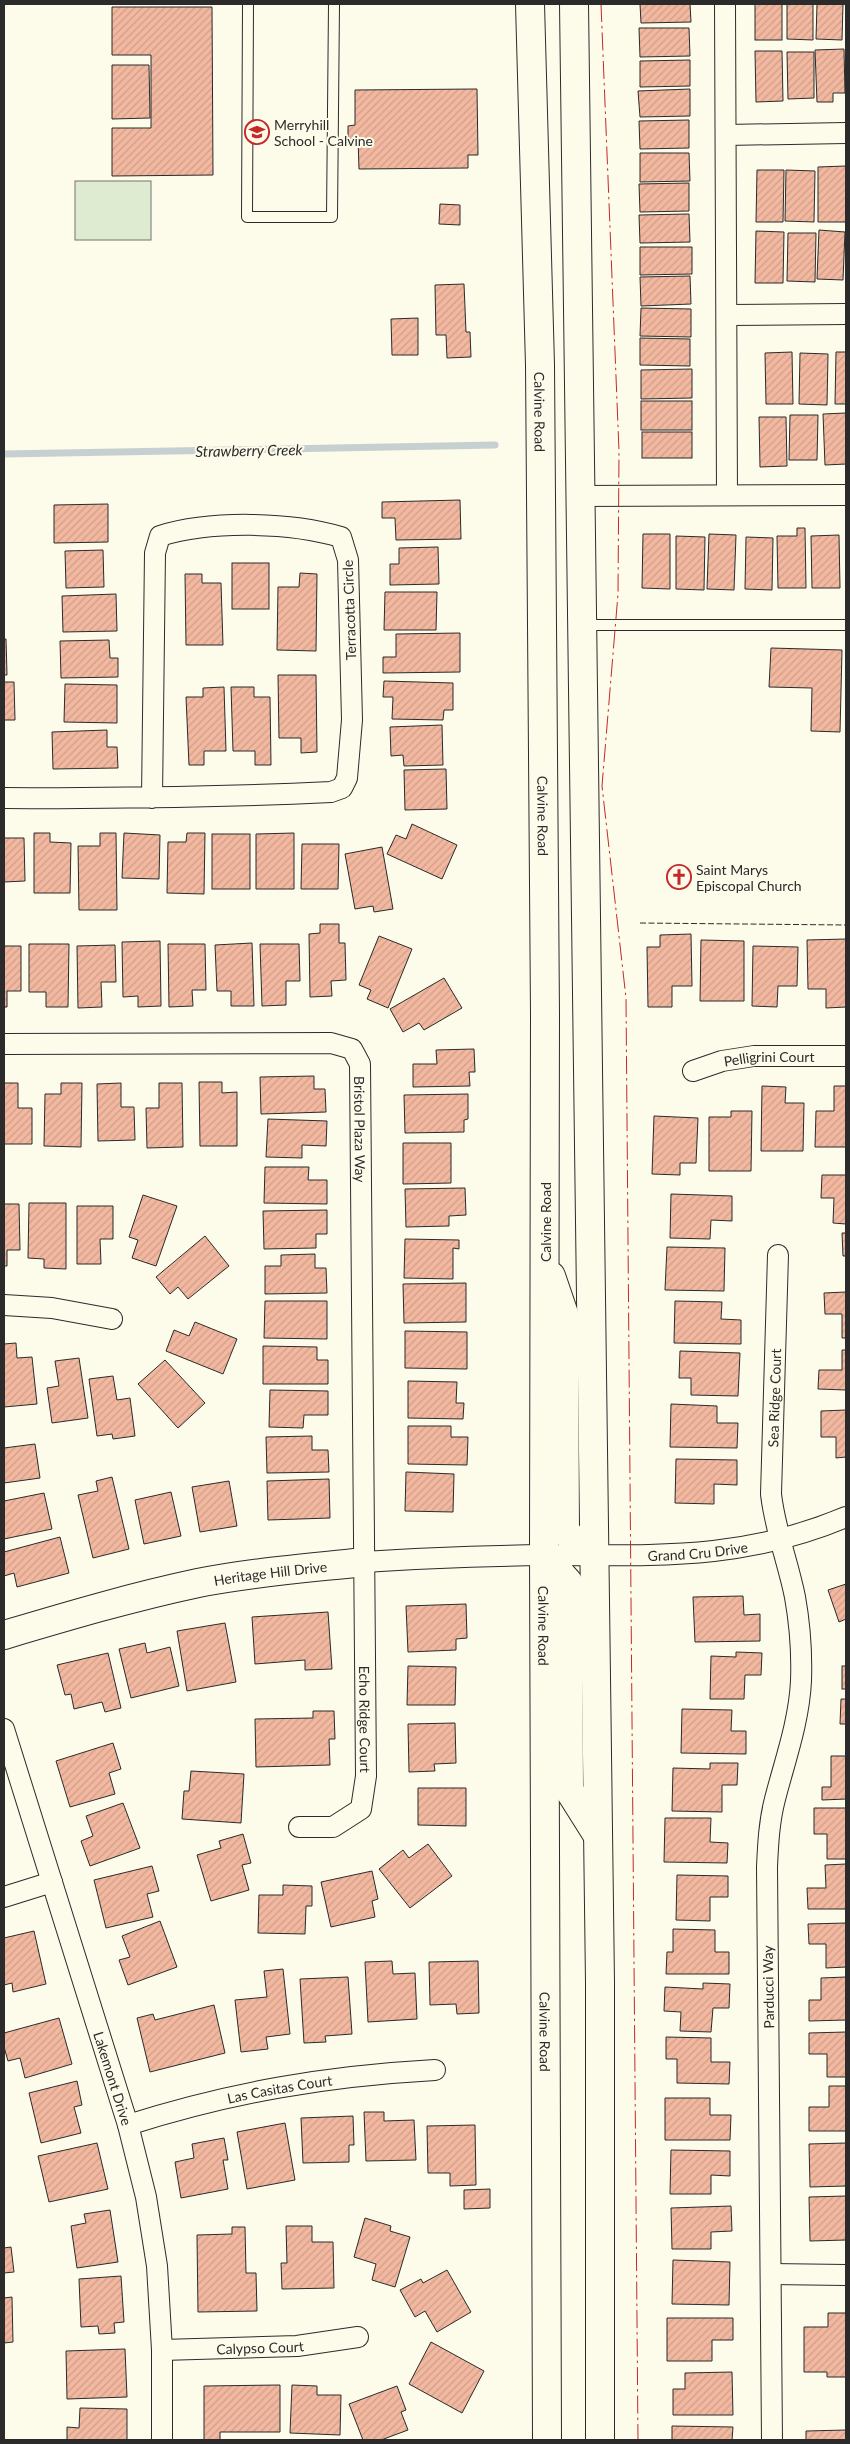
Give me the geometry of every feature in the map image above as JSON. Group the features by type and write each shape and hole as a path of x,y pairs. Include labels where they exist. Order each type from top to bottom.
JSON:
{"main road":[{"name":"Calvine Road","path":"530,4 540,406 545,1258 544,1555 547,2440"},
{"path":"556,4 559,170 563,192 575,227"},
{"path":"574,4 575,227 598,1836 600,2440"},
{"path":"540,406 558,438 559,594 581,620"},
{"path":"545,1258 564,1314 566,1383 565,1532 594,1556"},
{"path":"544,1555 568,1582 569,1790 598,1836"},
{"name":"Heritage Hill Drive","path":"4,1635 102,1606 200,1583 274,1571 364,1562"}],"street":[{"path":"725,4 728,495"},
{"path":"726,135 846,133"},
{"path":"727,315 846,314"},
{"path":"579,496 846,495"},
{"name":"Terracotta Circle","path":"4,798 152,798 331,792 342,788 347,778 352,720 348,560 342,536 323,531 254,524 177,531 160,536 155,553 152,798"},
{"name":"Bristol Plaza Way","path":"4,1044 331,1043 352,1049 360,1064 364,1562"},
{"name":"Pelligrini Court","path":"693,1071 722,1061 754,1056 846,1056"},
{"name":"Sea Ridge Court","path":"778,1255 770,1494 779,1540"},
{"path":"4,1305 52,1308 112,1319"},
{"name":"Grand Cru Drive","path":"544,1555 685,1555 737,1549 779,1540 846,1517"},
{"name":"Parducci Way","path":"772,2440 768,1836 775,1800 797,1715 801,1681 801,1641 795,1596 779,1540"},
{"name":"Heritage Hill Drive","path":"364,1562 544,1555"},
{"name":"Echo Ridge Court","path":"299,1827 333,1826 361,1809 366,1776 364,1562"},
{"name":"Lakemont Drive","path":"4,1729 128,2125 146,2197 157,2266 162,2350 162,2440"},
{"path":"4,1897 52,1882"},
{"name":"Las Casitas Court","path":"128,2125 232,2095 299,2082 367,2074 435,2070"},
{"path":"771,2274 846,2275"},
{"name":"Calypso Court","path":"162,2350 297,2346 358,2337"}],"lane":[{"path":"248,4 247,218 332,217 334,4"},
{"path":"581,620 846,625"}],"green space":[{"path":"75,181 151,181 151,240 75,240"}],"building":[{"path":"640,4 690,4 691,22 641,23"},
{"path":"755,4 782,4 782,40 755,40"},
{"path":"787,4 813,4 813,40 787,39"},
{"path":"817,4 843,4 842,40 816,39"},
{"path":"112,7 212,7 213,175 112,176 112,128 151,128 151,55 112,55"},
{"path":"639,28 689,28 690,56 640,57"},
{"path":"844,49 845,93 833,93 833,102 817,102 815,50"},
{"path":"755,51 782,51 783,101 756,102"},
{"path":"787,52 814,52 814,98 788,99"},
{"path":"690,60 690,86 640,87 640,61"},
{"path":"112,65 149,65 150,118 112,119"},
{"path":"477,89 478,155 468,155 468,168 359,169 358,139 348,139 348,126 355,125 355,90"},
{"path":"690,89 690,116 640,117 638,91"},
{"path":"689,120 689,148 640,149 639,121"},
{"path":"640,153 689,153 690,181 640,182"},
{"path":"846,166 846,222 818,222 818,167"},
{"path":"757,170 784,170 783,222 756,222"},
{"path":"786,170 815,171 814,222 785,221"},
{"path":"689,183 689,211 640,212 639,184"},
{"path":"440,204 460,205 460,225 439,224"},
{"path":"689,214 690,242 640,243 639,215"},
{"path":"819,230 845,232 843,280 817,279"},
{"path":"756,231 784,232 783,283 755,283"},
{"path":"788,233 816,233 815,282 787,281"},
{"path":"640,247 692,247 692,274 640,275"},
{"path":"690,276 691,304 641,306 640,277"},
{"path":"464,284 466,332 470,332 471,357 447,358 446,335 436,335 435,285"},
{"path":"641,308 691,309 691,337 640,336"},
{"path":"418,318 418,355 392,355 391,319"},
{"path":"640,338 690,339 690,366 640,365"},
{"path":"792,352 793,404 766,404 765,353"},
{"path":"836,352 846,352 846,404 835,404"},
{"path":"800,353 828,354 827,405 799,404"},
{"path":"692,369 692,398 641,399 641,370"},
{"path":"641,401 692,401 692,430 641,430"},
{"path":"846,413 846,464 825,465 823,414"},
{"path":"790,415 818,415 817,460 789,460"},
{"path":"759,417 786,417 787,466 760,467"},
{"path":"642,432 692,432 692,458 642,458"},
{"path":"460,500 461,539 396,540 395,518 382,518 382,502"},
{"path":"108,504 108,542 54,543 54,505"},
{"path":"797,528 805,528 806,588 778,588 777,536 797,536"},
{"path":"643,534 670,534 670,589 642,588"},
{"path":"709,534 736,535 734,590 707,589"},
{"path":"839,535 840,588 812,588 811,536"},
{"path":"676,536 705,537 704,590 676,589"},
{"path":"746,537 773,538 772,590 745,589"},
{"path":"438,547 439,584 390,585 390,564 399,564 399,548"},
{"path":"103,550 104,587 66,588 65,551"},
{"path":"232,563 269,563 269,609 232,609"},
{"path":"300,573 317,574 316,651 277,650 278,587 299,587"},
{"path":"185,574 202,574 202,583 221,583 223,645 186,645"},
{"path":"385,592 437,592 436,630 384,630"},
{"path":"116,594 117,631 63,632 62,596"},
{"path":"460,633 460,672 383,673 383,657 396,657 396,634"},
{"path":"4,639 6,639 7,675 4,675"},
{"path":"109,640 110,658 118,658 118,677 61,678 60,641"},
{"path":"771,648 842,650 840,732 811,731 812,688 769,687"},
{"path":"278,675 316,675 317,752 301,753 301,738 279,738"},
{"path":"384,681 453,683 453,710 444,710 443,720 392,719 393,697 383,697"},
{"path":"4,682 14,682 15,720 4,720"},
{"path":"65,684 117,685 117,723 64,722"},
{"path":"224,687 226,751 204,751 204,765 189,765 186,697 203,697 203,688"},
{"path":"231,687 254,687 254,697 270,697 271,765 255,765 255,751 233,751"},
{"path":"442,725 443,765 404,766 403,755 391,756 390,727"},
{"path":"107,730 107,747 117,747 118,768 53,769 52,732"},
{"path":"446,769 447,809 405,810 404,770"},
{"path":"412,824 457,845 442,879 387,854 396,835 406,839"},
{"path":"34,833 50,833 50,842 71,843 70,893 34,893"},
{"path":"100,833 116,833 117,910 79,910 78,846 100,846"},
{"path":"124,833 160,835 159,879 122,878"},
{"path":"187,833 205,833 204,894 167,893 168,842 186,842"},
{"path":"294,833 294,889 256,889 256,834"},
{"path":"212,834 250,834 250,889 212,889"},
{"path":"4,838 24,838 25,881 4,882"},
{"path":"302,844 339,844 338,889 301,889"},
{"path":"382,847 393,909 374,912 373,906 355,909 345,854"},
{"path":"320,924 339,924 339,943 345,943 346,980 331,981 332,996 310,997 309,934 320,933"},
{"path":"691,934 692,986 672,986 672,1007 648,1007 647,947 660,947 660,935"},
{"path":"379,936 412,949 388,1008 367,999 371,990 359,985"},
{"path":"846,939 846,1007 826,1008 826,989 808,989 807,940"},
{"path":"701,940 744,941 744,1001 700,1001"},
{"path":"160,941 161,1006 138,1007 138,996 123,997 122,942"},
{"path":"252,943 254,1006 231,1006 231,991 217,991 215,945"},
{"path":"29,944 69,944 68,1007 46,1007 46,992 29,992"},
{"path":"168,944 205,944 206,990 192,990 193,1006 169,1007"},
{"path":"260,944 299,944 300,981 286,981 286,1005 262,1006"},
{"path":"115,945 116,982 101,982 102,1007 78,1008 77,946"},
{"path":"4,946 21,946 21,991 7,991 7,1007 4,1007"},
{"path":"753,946 798,947 797,986 778,986 777,1007 752,1006"},
{"path":"444,978 462,1008 424,1030 419,1023 403,1032 390,1009"},
{"path":"474,1049 475,1072 469,1072 470,1086 413,1087 413,1064 437,1064 436,1050"},
{"path":"314,1076 314,1089 325,1089 326,1112 261,1114 260,1077"},
{"path":"199,1082 222,1082 222,1093 237,1092 237,1146 200,1146"},
{"path":"4,1083 18,1083 18,1108 32,1108 32,1144 4,1144"},
{"path":"61,1083 82,1083 81,1147 44,1146 45,1094 61,1094"},
{"path":"121,1083 121,1107 134,1107 135,1140 98,1141 97,1084"},
{"path":"159,1083 182,1083 183,1147 147,1148 146,1108 159,1108"},
{"path":"762,1086 786,1087 785,1103 804,1103 803,1151 761,1151"},
{"path":"834,1086 846,1086 846,1147 815,1147 816,1111 834,1111"},
{"path":"468,1094 468,1119 464,1120 464,1132 405,1133 404,1095"},
{"path":"731,1111 752,1111 751,1171 709,1171 709,1117 731,1117"},
{"path":"654,1116 698,1118 696,1163 680,1163 680,1175 652,1174"},
{"path":"268,1119 327,1121 326,1146 302,1145 302,1158 266,1157"},
{"path":"403,1143 451,1143 451,1183 403,1184"},
{"path":"265,1167 309,1167 308,1180 327,1180 327,1204 264,1203"},
{"path":"822,1175 846,1175 846,1224 833,1223 834,1198 821,1198"},
{"path":"465,1188 466,1215 449,1216 449,1226 406,1227 405,1189"},
{"path":"671,1194 732,1196 732,1221 711,1220 710,1239 670,1238"},
{"path":"143,1195 177,1206 156,1266 132,1258 138,1240 129,1237"},
{"path":"29,1203 66,1203 66,1269 44,1268 44,1259 28,1258"},
{"path":"4,1204 19,1204 20,1250 7,1250 7,1266 4,1266"},
{"path":"77,1206 113,1206 113,1239 100,1239 101,1264 77,1264"},
{"path":"327,1210 327,1234 316,1234 316,1248 264,1249 263,1211"},
{"path":"842,1233 846,1233 846,1256 843,1256"},
{"path":"205,1236 229,1266 188,1299 178,1287 170,1294 156,1277"},
{"path":"405,1239 459,1240 459,1249 453,1248 453,1279 404,1278"},
{"path":"667,1247 725,1248 724,1291 665,1290"},
{"path":"315,1254 315,1268 326,1268 327,1293 265,1294 265,1266 281,1266 281,1255"},
{"path":"466,1283 466,1322 404,1323 403,1284"},
{"path":"846,1292 846,1338 842,1338 842,1314 825,1314 824,1293"},
{"path":"265,1301 327,1301 327,1339 264,1338"},
{"path":"675,1301 722,1302 721,1319 741,1320 741,1344 674,1343"},
{"path":"195,1322 237,1339 223,1374 166,1351 174,1330 189,1336"},
{"path":"405,1331 467,1332 467,1369 405,1368"},
{"path":"16,1343 17,1358 32,1357 37,1404 4,1407 4,1344"},
{"path":"263,1346 317,1347 317,1360 328,1360 328,1384 263,1384"},
{"path":"842,1350 846,1350 846,1390 818,1389 819,1370 842,1370"},
{"path":"680,1351 740,1353 738,1396 691,1395 691,1378 679,1378"},
{"path":"79,1358 88,1418 52,1423 47,1388 59,1386 55,1361"},
{"path":"165,1360 205,1403 178,1428 138,1384"},
{"path":"113,1376 117,1400 130,1398 135,1436 113,1439 112,1434 97,1436 89,1379"},
{"path":"408,1381 457,1382 456,1403 464,1403 463,1419 408,1418"},
{"path":"270,1390 328,1391 328,1415 304,1415 303,1428 269,1427"},
{"path":"671,1404 717,1406 717,1423 738,1423 737,1448 670,1447"},
{"path":"846,1410 846,1457 836,1458 836,1437 821,1437 821,1411"},
{"path":"408,1426 451,1426 451,1437 468,1437 467,1465 408,1464"},
{"path":"312,1436 312,1450 328,1450 329,1472 267,1473 266,1437"},
{"path":"35,1444 40,1478 4,1483 4,1448"},
{"path":"676,1459 737,1460 737,1485 714,1484 714,1504 675,1503"},
{"path":"406,1472 454,1474 453,1512 405,1511"},
{"path":"112,1477 129,1549 93,1558 78,1495 98,1491 96,1481"},
{"path":"329,1479 330,1518 268,1520 267,1481"},
{"path":"229,1481 237,1526 200,1532 192,1487"},
{"path":"171,1492 181,1536 144,1544 135,1500"},
{"path":"44,1493 52,1529 4,1539 4,1501"},
{"path":"60,1537 69,1573 17,1587 14,1573 4,1576 4,1552"},
{"path":"846,1584 846,1619 839,1622 828,1590"},
{"path":"743,1596 744,1615 760,1614 760,1641 695,1642 693,1597"},
{"path":"466,1604 467,1638 456,1639 456,1650 408,1652 406,1606"},
{"path":"328,1612 332,1669 305,1670 305,1660 255,1664 252,1617"},
{"path":"225,1623 236,1682 187,1691 177,1631"},
{"path":"145,1643 147,1653 170,1647 179,1686 131,1698 119,1649"},
{"path":"736,1652 762,1653 761,1675 745,1675 744,1699 710,1699 711,1656 736,1657"},
{"path":"108,1653 121,1708 105,1712 102,1702 74,1709 71,1694 65,1695 57,1665"},
{"path":"408,1666 456,1667 455,1705 407,1705"},
{"path":"842,1666 846,1666 846,1689 842,1689"},
{"path":"841,1699 846,1699 846,1724 840,1724"},
{"path":"682,1709 732,1710 731,1731 746,1731 746,1754 681,1753"},
{"path":"313,1711 334,1711 335,1739 329,1739 330,1765 256,1767 255,1719 313,1718"},
{"path":"455,1723 456,1763 434,1764 435,1771 409,1772 408,1724"},
{"path":"113,1743 121,1769 109,1773 115,1794 70,1807 56,1761"},
{"path":"831,1756 846,1756 846,1799 822,1800 822,1787 831,1787"},
{"path":"710,1763 738,1763 737,1785 722,1785 722,1812 672,1811 673,1768 710,1769"},
{"path":"191,1771 244,1774 241,1823 182,1819 184,1791 189,1791"},
{"path":"418,1788 466,1788 466,1826 418,1825"},
{"path":"123,1803 140,1848 90,1866 81,1841 93,1836 86,1816"},
{"path":"814,1808 846,1808 846,1859 827,1859 827,1834 814,1834"},
{"path":"665,1818 711,1818 710,1842 728,1843 727,1863 664,1862"},
{"path":"243,1834 251,1863 242,1865 249,1890 211,1901 197,1855 221,1848 219,1841"},
{"path":"428,1844 452,1876 410,1908 379,1869 403,1850 409,1858"},
{"path":"846,1864 846,1909 808,1909 807,1888 826,1888 825,1865"},
{"path":"152,1866 159,1891 147,1894 153,1917 106,1928 94,1880"},
{"path":"372,1871 378,1899 372,1901 375,1917 331,1927 321,1882"},
{"path":"677,1875 728,1876 728,1897 710,1897 710,1921 676,1920"},
{"path":"283,1885 312,1886 312,1906 306,1906 305,1934 258,1933 259,1895 283,1895"},
{"path":"160,1921 177,1967 128,1985 119,1960 130,1957 122,1936"},
{"path":"846,1923 846,1967 826,1968 826,1944 809,1944 808,1924"},
{"path":"673,1929 715,1930 715,1952 729,1952 729,1974 666,1974 667,1952 673,1952"},
{"path":"34,1931 46,1984 13,1992 12,1983 4,1985 4,1938"},
{"path":"392,1961 393,1974 415,1973 417,2019 368,2022 365,1962"},
{"path":"478,1961 479,2013 457,2014 456,2004 430,2005 429,1962"},
{"path":"283,1969 290,2034 266,2037 268,2049 241,2052 235,2000 267,1997 264,1971"},
{"path":"348,1977 352,2034 325,2036 326,2042 304,2043 300,1979"},
{"path":"846,1977 846,2020 809,2021 809,2000 821,2000 821,1978"},
{"path":"703,1983 730,1984 729,2008 713,2008 711,2032 680,2031 681,2012 664,2011 665,1987 703,1989"},
{"path":"214,2005 225,2053 150,2072 137,2018 153,2014 155,2020"},
{"path":"59,2018 72,2064 25,2078 20,2058 8,2061 4,2047 4,2033"},
{"path":"846,2032 846,2077 827,2077 827,2054 809,2054 809,2033"},
{"path":"666,2037 711,2038 711,2062 730,2062 729,2084 677,2083 677,2059 666,2059"},
{"path":"77,2081 82,2105 74,2107 81,2133 41,2143 29,2093"},
{"path":"829,2086 846,2086 846,2131 809,2131 809,2107 829,2107"},
{"path":"665,2098 710,2098 710,2115 731,2115 730,2140 665,2140"},
{"path":"364,2112 384,2112 384,2121 414,2120 416,2160 366,2161"},
{"path":"353,2116 354,2145 349,2145 349,2162 303,2163 301,2118"},
{"path":"285,2123 295,2180 247,2189 237,2132"},
{"path":"475,2125 476,2185 450,2186 450,2173 428,2173 427,2126"},
{"path":"224,2138 228,2160 223,2160 228,2189 181,2198 175,2162 194,2158 192,2144"},
{"path":"97,2143 108,2189 49,2202 38,2156"},
{"path":"846,2143 846,2186 810,2187 809,2144"},
{"path":"671,2150 730,2151 730,2176 711,2175 711,2194 670,2194"},
{"path":"490,2189 490,2208 464,2209 464,2190"},
{"path":"846,2196 846,2240 810,2241 809,2197"},
{"path":"731,2206 732,2231 711,2232 711,2249 672,2249 671,2208"},
{"path":"110,2210 118,2262 77,2268 71,2226 86,2223 84,2214"},
{"path":"365,2218 391,2226 390,2231 410,2237 395,2287 372,2280 376,2264 354,2257"},
{"path":"286,2226 312,2226 312,2242 333,2242 334,2288 282,2289 281,2263 287,2263"},
{"path":"232,2227 245,2227 246,2273 256,2273 257,2311 198,2312 197,2235 232,2234"},
{"path":"11,2247 14,2272 4,2273 4,2248"},
{"path":"673,2260 730,2262 729,2305 672,2304"},
{"path":"447,2270 471,2312 437,2332 425,2311 415,2317 400,2290 421,2279 423,2283"},
{"path":"121,2276 124,2322 114,2323 115,2333 99,2334 98,2326 81,2327 79,2279"},
{"path":"12,2297 13,2342 4,2343 4,2298"},
{"path":"828,2313 846,2313 846,2377 827,2377 827,2372 804,2372 804,2327 828,2327"},
{"path":"667,2318 733,2318 733,2340 712,2340 712,2361 667,2361"},
{"path":"431,2342 484,2371 462,2413 409,2384"},
{"path":"125,2349 127,2397 67,2399 66,2351"},
{"path":"732,2372 733,2415 673,2415 673,2389 685,2389 685,2373"},
{"path":"280,2385 280,2432 220,2432 220,2440 204,2440 204,2386"},
{"path":"292,2385 317,2386 317,2395 341,2395 340,2435 290,2433"},
{"path":"397,2386 406,2410 401,2412 408,2430 381,2440 363,2440 349,2404"},
{"path":"80,2408 127,2409 127,2440 67,2440 67,2427 79,2428"},
{"path":"672,2426 733,2427 732,2440 672,2440"},
{"path":"846,2430 846,2440 806,2440 806,2431"}],"waterway":[{"name":"Strawberry Creek","path":"4,454 495,445"}],"fence":[{"path":"640,923 846,925"}],"power":[{"path":"601,4 619,451 618,594 602,786 626,998 638,2440"}],"place":[{"name":"Merryhill School - Calvine","path":"257,132"},
{"name":"Saint Marys Episcopal Church","path":"679,877"}]}
